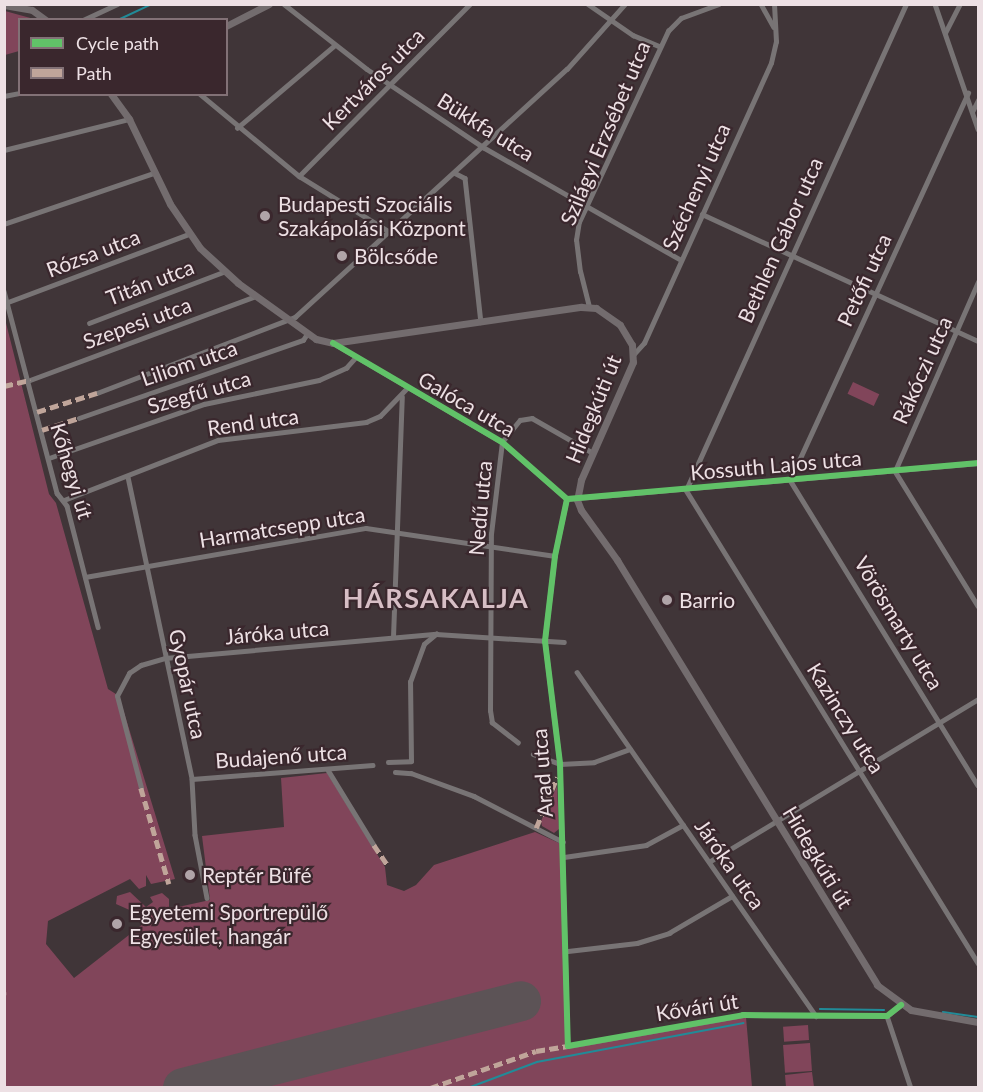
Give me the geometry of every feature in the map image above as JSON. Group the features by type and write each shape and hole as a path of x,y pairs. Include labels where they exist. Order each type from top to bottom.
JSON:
{"main road":[{"path":"4,4 34,8"},
{"path":"228,25 269,4"},
{"path":"112,96 129,119 154,173 189,234 224,272 307,334 333,343 481,319 589,307"},
{"name":"Hidegkúti út","path":"589,307 607,314 620,326 634,354 628,377 593,453 577,500 878,985 901,1005 924,1015 978,1022"}],"street":[{"path":"88,18 118,4"},
{"name":"Bükkfa utca","path":"284,4 390,85 483,147 681,260"},
{"name":"Kertváros utca","path":"299,176 470,4"},
{"path":"588,4 611,21 659,46"},
{"path":"97,393 290,321 567,69 625,4"},
{"name":"Szilágyi Erzsébet utca","path":"589,307 576,240 587,207 659,46 681,18 719,4"},
{"path":"761,4 776,30"},
{"name":"Széchenyi utca","path":"634,354 644,343 771,63 776,30 774,4"},
{"name":"Bethlen Gábor utca","path":"686,490 906,4"},
{"path":"935,4 968,93 978,129"},
{"path":"945,33 960,4"},
{"path":"766,15 775,14"},
{"path":"237,128 335,45"},
{"name":"Petőfi utca","path":"790,480 968,93"},
{"path":"202,96 237,128 299,176 390,232"},
{"path":"972,112 978,100"},
{"path":"4,150 129,119"},
{"path":"4,224 154,173"},
{"path":"455,173 465,178 481,319"},
{"path":"702,214 875,296 978,341"},
{"name":"Rózsa utca","path":"8,302 189,234"},
{"name":"Titán utca","path":"89,323 224,272"},
{"name":"Rákóczi utca","path":"895,471 978,282"},
{"name":"Kőhegyi út","path":"4,291 30,380 57,493 64,500 98,627"},
{"name":"Szepesi utca","path":"30,380 256,296"},
{"name":"Liliom utca","path":"79,417 303,340 307,334"},
{"name":"Galóca utca","path":"333,343 355,358 502,442 567,499"},
{"name":"Szegfű utca","path":"49,458 204,404 319,380 346,368 355,358"},
{"name":"Rend utca","path":"64,500 128,477 218,440 354,426 380,416 402,397 407,388"},
{"path":"393,638 402,397"},
{"path":"502,442 520,420 532,418 593,453"},
{"name":"Nedű utca","path":"502,442 490,546 492,723 518,743"},
{"name":"Kossuth Lajos utca","path":"577,500 978,463"},
{"path":"895,471 978,606"},
{"name":"Gyopár utca","path":"128,477 192,779 195,835 207,898"},
{"name":"Vörösmarty utca","path":"790,480 978,785"},
{"name":"Kazinczy utca","path":"686,490 978,963"},
{"path":"567,499 577,500"},
{"name":"Arad utca","path":"567,499 555,556 546,641 560,764 568,951 568,1046"},
{"name":"Harmatcsepp utca","path":"85,577 366,528 555,556"},
{"path":"388,762 411,761 410,682 424,644 436,634"},
{"name":"Járóka utca","path":"141,788 117,696 129,673 165,658 436,634 564,642"},
{"name":"Járóka utca","path":"577,672 816,1016"},
{"path":"709,862 978,699"},
{"path":"533,754 560,764 594,762 630,749"},
{"name":"Budajenő utca","path":"192,779 372,765"},
{"path":"328,770 374,845"},
{"path":"395,772 411,773 474,796 563,842"},
{"path":"564,857 646,846 683,825"},
{"path":"568,951 637,943 669,933 732,896"},
{"path":"901,1005 887,1016 911,1088"},
{"name":"Kővári út","path":"568,1046 743,1015 887,1016"}],"shaded area":[{"path":"5,11 30,18 18,18 18,51 5,55"},
{"path":"4,315 49,494 56,503 108,689 119,696 175,879 151,884 146,875 146,886 139,889 130,879 48,921 46,944 74,978 143,924 143,916 116,904 117,896 130,892 146,907 153,902 150,897 162,893 169,899 169,909 210,900 202,836 284,827 281,778 327,773 385,867 387,885 404,891 416,885 434,865 535,832 561,844 566,1049 746,1017 752,1087 5,1087"},
{"path":"853,382 879,394 874,406 848,394"},
{"path":"557,786 559,829 554,833 542,826 541,821"},
{"path":"808,1025 809,1040 784,1042 783,1027"},
{"path":"810,1043 812,1071 785,1073 783,1045"},
{"path":"812,1072 814,1087 786,1087 785,1075"}],"waterway":[{"path":"122,18 152,4"},
{"path":"820,1009 884,1010"},
{"path":"943,1012 978,1017"},
{"path":"468,1088 537,1062 743,1023"}],"runway":[{"path":"183,1088 521,1001"}],"marked path":[{"path":"4,386 30,380"},
{"path":"37,412 97,393"},
{"path":"42,430 79,418"},
{"path":"536,828 557,777"},
{"path":"141,788 169,884"},
{"path":"374,845 387,864"},
{"path":"430,1088 536,1051 568,1046"}],"cycle path":[{"path":"333,343 502,442 567,499 978,463"},
{"path":"567,499 555,556 545,641 560,764 568,1046 743,1015 887,1016 901,1005"}],"place":[{"name":"Budapesti Szociális Szakápolási Központ","path":"265,216"},
{"name":"Bölcsőde","path":"342,256"},
{"name":"Barrio","path":"667,600"},
{"name":"Reptér Büfé","path":"190,875"},
{"name":"Egyetemi Sportrepülő Egyesület, hangár","path":"117,924"}],"district":[{"name":"HÁRSAKALJA","path":"436,598"}]}
